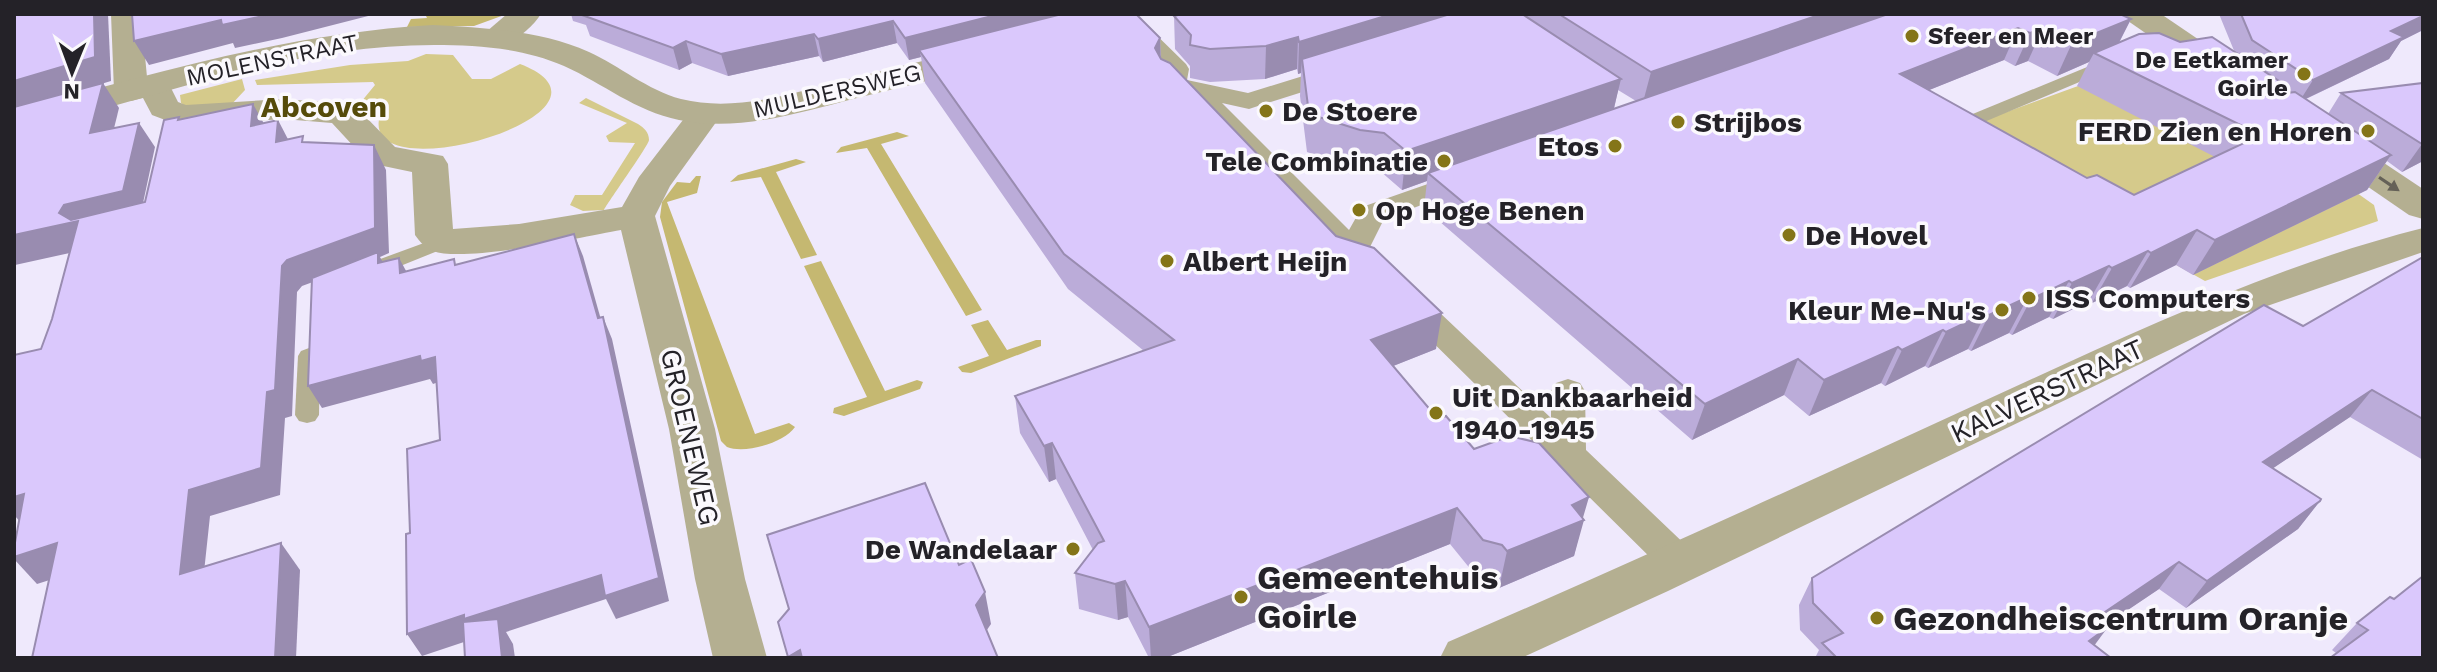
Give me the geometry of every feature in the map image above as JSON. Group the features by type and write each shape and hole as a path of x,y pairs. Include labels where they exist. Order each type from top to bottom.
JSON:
{"street":[{"path":"126,14 143,88 164,108 175,127 313,110 339,113 351,120 356,131 384,157 430,164 434,235 443,242 519,236 636,216 652,185 705,114"},
{"path":"495,38 526,14"},
{"path":"2139,14 2181,55 2260,97"},
{"path":"1126,17 1177,69 1173,85"},
{"name":"MOLENSTRAAT","path":"14,122 270,56 353,42 407,37 495,38"},
{"name":"MULDERSWEG","path":"495,38 546,49 584,62 644,98 705,114 771,108 1007,50"},
{"path":"1173,85 1249,101 1366,64"},
{"path":"1173,85 1204,100 1334,229 1349,259 1383,274 1680,563"},
{"path":"2298,122 2423,207"},
{"path":"1349,259 1372,213 1490,170"},
{"name":"GROENEWEG","path":"636,216 692,429 720,579 740,658"},
{"name":"KALVERSTRAAT","path":"1467,658 1680,563 2230,305 2384,250 2423,240"},
{"path":"1568,391 1568,456"}],"lane":[{"path":"1947,132 2119,59 2134,58"},
{"path":"355,277 443,242"},
{"path":"307,415 310,339"}],"shaded area":[{"path":"425,14 507,14 474,26 407,27 411,19 427,18"},
{"path":"426,54 453,55 472,79 491,79 520,64 549,84 546,105 520,125 481,140 438,148 401,147 380,133 385,104 361,102 375,85 373,82 257,85 255,80 350,65 408,61"},
{"path":"2176,65 2374,205 2378,221 2205,281 1990,161 1979,122 2133,66"},
{"path":"242,79 245,90 230,106 189,108 181,103 180,95"},
{"path":"586,98 638,124 649,137 643,152 604,210 583,211 570,205 575,195 602,195 635,143 609,142 606,136 627,123 579,103"},
{"path":"897,132 909,136 881,144 982,310 966,316 867,148 836,153 841,147"},
{"path":"796,159 806,162 776,172 817,255 801,259 761,177 730,182 738,175"},
{"path":"696,176 701,176 697,193 667,202 755,434 789,423 795,427 782,438 754,448 735,449 721,441 660,217 662,202 677,182 690,183"},
{"path":"821,261 885,391 917,380 923,382 920,389 844,416 833,413 834,408 867,397 804,266"},
{"path":"988,320 1007,350 1036,340 1041,340 1041,346 971,373 962,372 958,367 989,356 971,325"}],"building":[{"path":"14,14 94,14 95,57 14,81"},
{"path":"132,14 272,14 222,25 221,20 134,41"},
{"path":"583,14 1000,14 905,38 893,21 818,39 814,34 721,54 686,41 673,48"},
{"path":"1062,14 1136,14 1160,38 1155,48 1161,59 1170,63 1336,236 1374,248 1442,313 1371,340 1438,419 1446,416 1474,449 1510,436 1539,443 1589,497 1572,505 1584,520 1507,551 1502,545 1483,540 1457,508 1149,627 1125,581 1115,584 1075,573 1098,543 1104,541 1052,443 1044,446 1015,396 1174,340 1064,254 919,50"},
{"path":"1392,14 1299,42 1298,37 1266,46 1210,49 1190,45 1191,35 1174,16"},
{"path":"1450,14 1522,14 1621,79 1406,151 1384,133 1360,130 1309,114 1302,59"},
{"path":"1559,14 1822,14 1651,72"},
{"name":"De Hovel","path":"1888,14 2120,14 2131,19 2072,43 2043,28 2030,33 2018,28 1900,74 2087,178 2097,175 2134,195 2261,135 2094,53 2139,34 2159,33 2180,42 2212,37 2285,85 2263,96 2295,92 2391,155 2215,240 2197,230 2151,253 2148,251 2072,283 2069,281 1989,315 1986,313 1902,350 1898,347 1824,380 1798,359 1705,404 1428,173"},
{"path":"2241,14 2423,16 2391,31 2404,37 2313,80 2252,40"},
{"path":"103,83 90,133 139,123 123,191 64,205 59,213 71,220 145,202 164,120 179,117 178,120 253,104 251,126 278,120 276,142 303,136 302,142 374,145 375,228 287,260 282,266 275,390 267,392 261,468 189,490 180,574 281,543 275,658 32,658 57,543 14,557 24,494 14,497 14,355 41,349 78,221 14,235 14,107"},
{"path":"2423,83 2423,144 2341,93"},
{"path":"574,234 598,318 603,317 659,578 605,596 601,575 407,634 406,534 410,533 407,449 440,440 435,357 421,361 420,356 308,386 312,278 378,252 378,263 399,258 400,273 454,259 455,265"},
{"path":"2423,257 2423,419 2372,390 2263,462 2320,501 2207,581 2179,562 2096,618 2108,627 2089,641 2111,658 1837,658 1822,643 1843,633 1813,603 1812,578 2264,305 2303,326"},
{"path":"925,483 959,565 971,559 985,592 976,605 998,658 802,658 800,650 788,657 778,622 789,609 767,535"},
{"path":"2423,576 2423,658 2330,658 2368,630 2357,623"},
{"path":"498,619 502,658 465,658 463,622"}],"place":[{"name":"Sfeer en Meer","path":"1912,36"},
{"name":"De Eetkamer Goirle","path":"2304,74"},
{"name":"De Stoere","path":"1266,111"},
{"name":"Strijbos","path":"1678,122"},
{"name":"FERD Zien en Horen","path":"2368,131"},
{"name":"Etos","path":"1615,146"},
{"name":"Tele Combinatie","path":"1444,161"},
{"name":"Op Hoge Benen","path":"1359,210"},
{"name":"De Hovel","path":"1789,235"},
{"name":"Albert Heijn","path":"1167,261"},
{"name":"ISS Computers","path":"2029,298"},
{"name":"Kleur Me-Nu's","path":"2002,310"},
{"name":"Uit Dankbaarheid 1940-1945","path":"1436,413"},
{"name":"De Wandelaar","path":"1073,549"},
{"name":"Gemeentehuis Goirle","path":"1241,597"},
{"name":"Gezondheiscentrum Oranje","path":"1877,618"}],"district":[{"name":"Abcoven","path":"324,106"}]}
